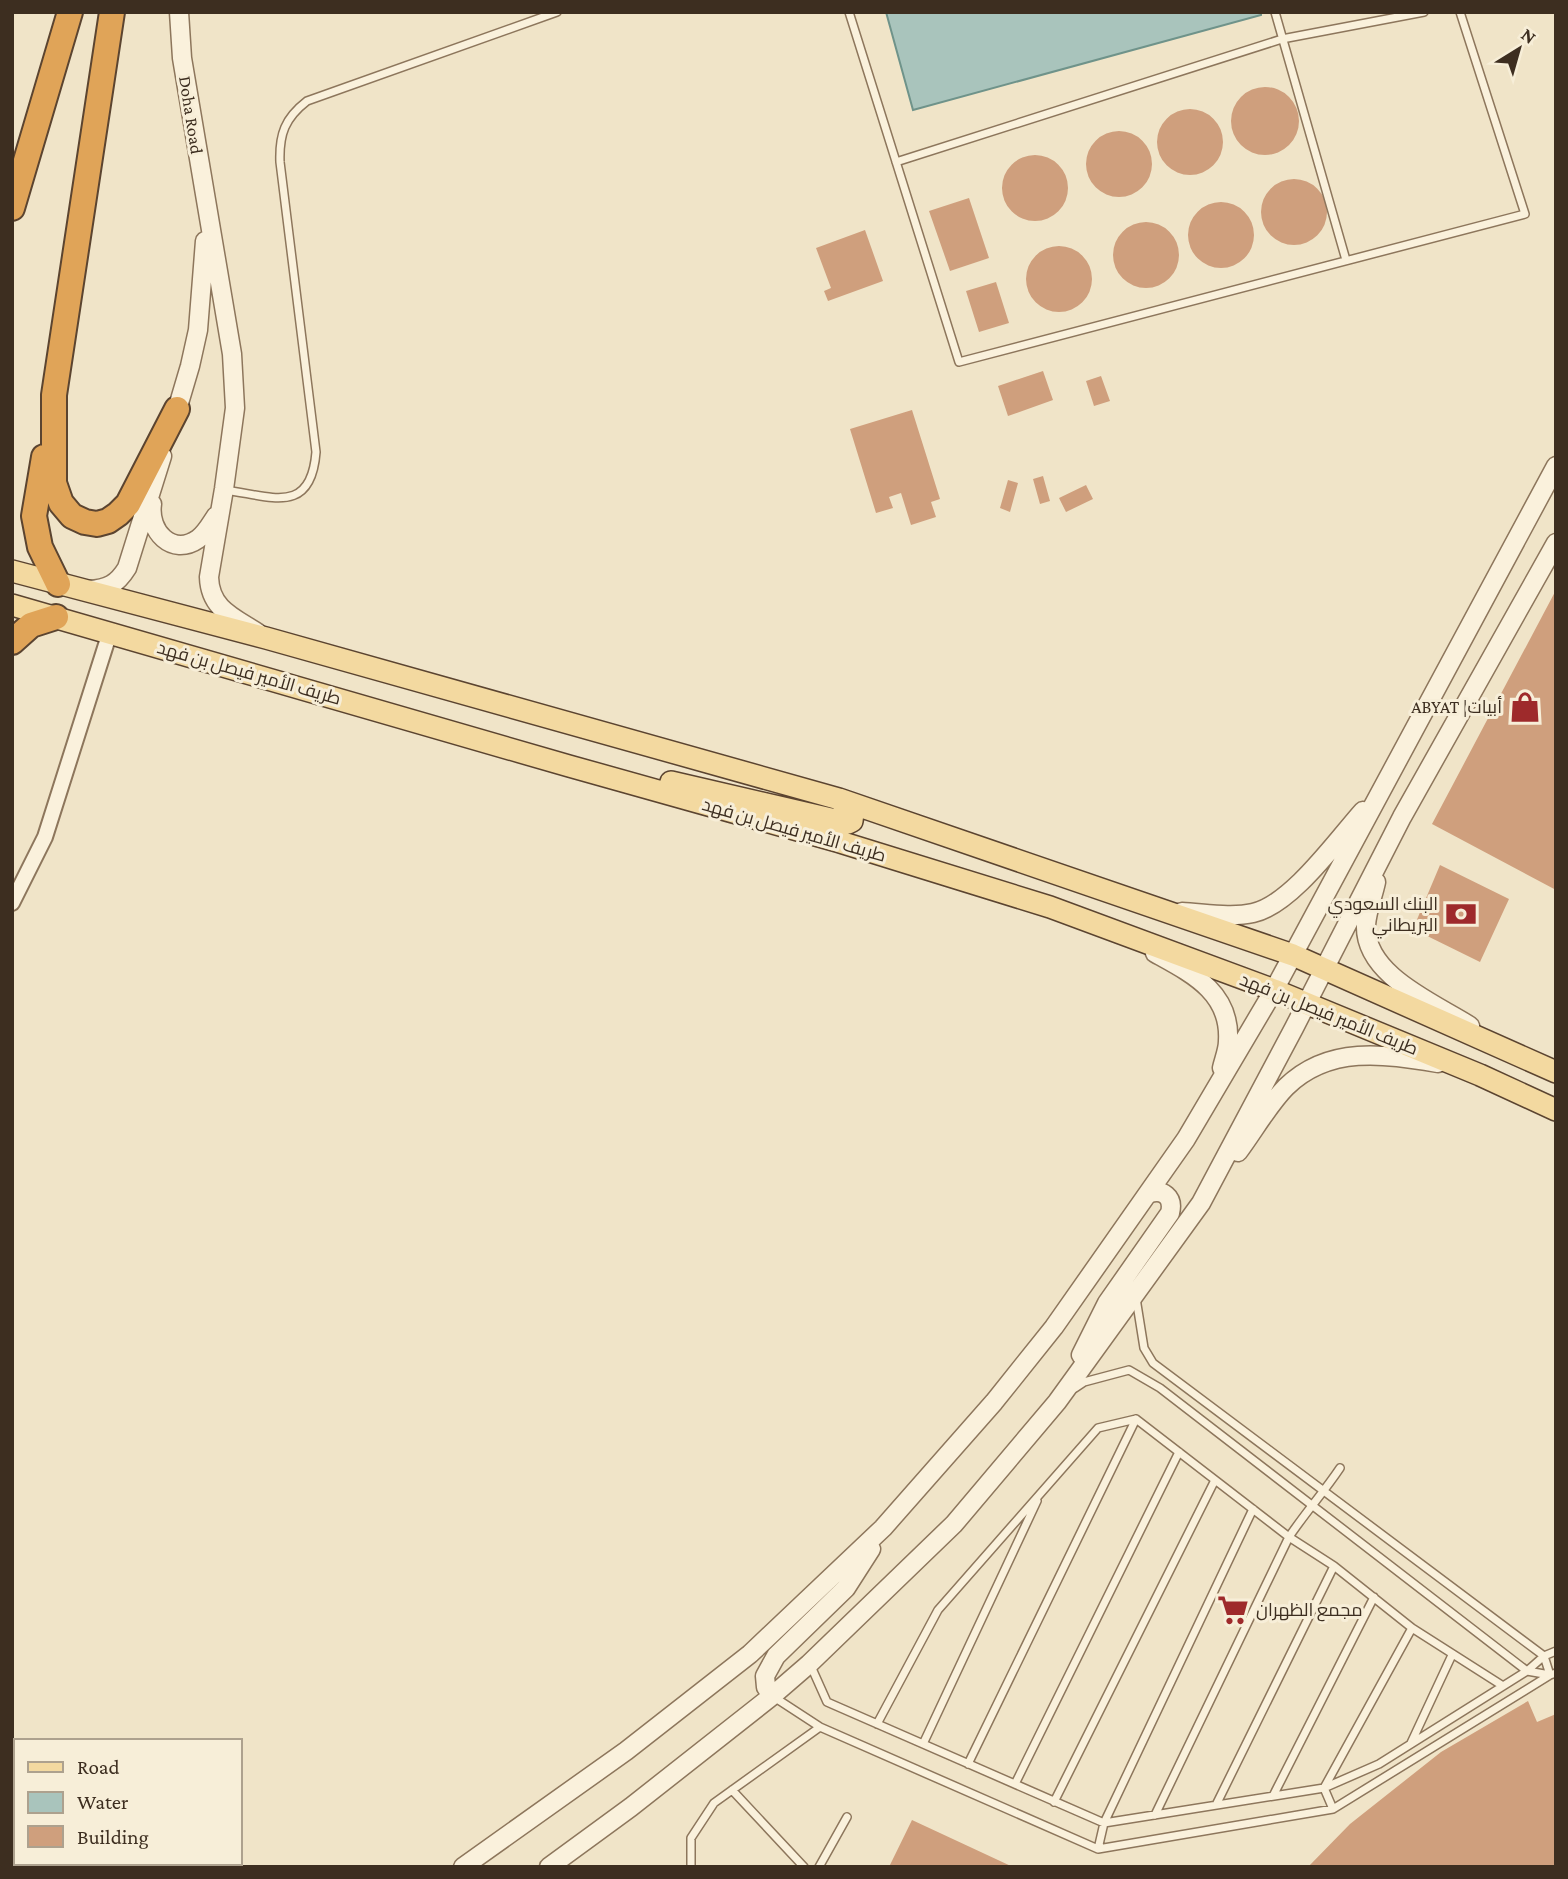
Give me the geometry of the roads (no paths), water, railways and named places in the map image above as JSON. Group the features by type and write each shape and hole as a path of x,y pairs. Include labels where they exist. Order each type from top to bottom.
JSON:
{"highway":[{"path":"12,208 69,12"},
{"path":"58,584 40,547 34,516 112,12"},
{"path":"54,395 54,483 61,503 72,516 97,524 118,514 128,504 177,409"},
{"path":"12,642 31,625 57,617"}],"main road":[{"name":"طريف الأمير فيصل بن فهد","path":"12,571 267,638 839,799 1293,955 1556,1072"},
{"name":"طريف الأمير فيصل بن فهد","path":"12,606 840,842 1050,908 1307,1003 1556,1110"},
{"path":"569,766 690,785 848,823 852,821 853,813 839,799"}],"street":[{"name":"Doha Road","path":"179,12 182,58 207,217"},
{"path":"86,591 108,588 116,583 127,568 177,409 198,330 207,217"},
{"path":"207,217 232,354 235,408 209,577 213,598 221,609 267,638"},
{"path":"463,1867 626,1751 740,1662 883,1528 994,1402 1054,1327 1186,1139 1274,990 1556,466"},
{"path":"158,470 151,513 153,526 168,542 178,545 197,540 205,533 219,511"},
{"path":"1201,1203 1381,859 1556,543"},
{"path":"12,903 45,837 110,632"},
{"path":"1165,911 1243,915 1265,910 1296,887 1384,787"},
{"path":"1381,859 1366,925 1368,939 1380,966 1391,977 1512,1051"},
{"path":"1115,931 1197,977 1222,1006 1227,1021 1228,1041 1218,1084"},
{"path":"549,1867 631,1807 772,1696 809,1664 954,1524 1058,1402 1285,1087 1312,1068 1339,1057 1390,1055 1460,1067"},
{"path":"1058,1402 1107,1303 1170,1213 1170,1200 1167,1195 1161,1192 1148,1194"},
{"path":"772,1696 766,1687 765,1676 776,1656 846,1588 883,1528"}],"lane":[{"path":"224,489 286,498 305,489 312,479 315,466 316,452 279,154 282,134 293,111 307,101 558,12"},
{"path":"849,12 959,362 1525,214 1460,12"},
{"path":"1275,12 1346,260"},
{"path":"896,162 1282,39 1424,12"},
{"path":"1136,1295 1144,1348 1153,1363 1544,1656 1553,1674"},
{"path":"1058,1402 1084,1381 1129,1370 1160,1388 1527,1671 1553,1674"},
{"path":"877,1724 938,1610 1098,1427 1136,1419 1289,1538 1335,1566 1412,1628 1503,1686"},
{"path":"968,1764 1136,1419"},
{"path":"1014,1784 1179,1452"},
{"path":"1155,1815 1289,1538 1311,1504 1340,1468"},
{"path":"1054,1802 1215,1480"},
{"path":"923,1744 1041,1493"},
{"path":"1098,1849 1104,1823 1253,1509"},
{"path":"1216,1805 1335,1566"},
{"path":"1273,1796 1374,1597"},
{"path":"1324,1788 1412,1628"},
{"path":"809,1664 827,1702 1104,1823 1324,1788 1379,1764 1527,1671 1544,1656 1556,1651"},
{"path":"1410,1744 1452,1655"},
{"path":"772,1696 820,1727 1098,1849 1334,1809 1553,1674"},
{"path":"691,1867 691,1838 714,1802 820,1727"},
{"path":"1324,1788 1334,1809"},
{"path":"732,1790 804,1867"},
{"path":"820,1867 847,1816"}],"water":[{"path":"886,12 1261,12 1261,15 913,110"}],"place":[{"name":"ABYAT |أبيات","path":"1525,707"},
{"name":"البنك السعودي البريطاني","path":"1461,914"},
{"name":"مجمع الظهران","path":"1233,1610"}]}
